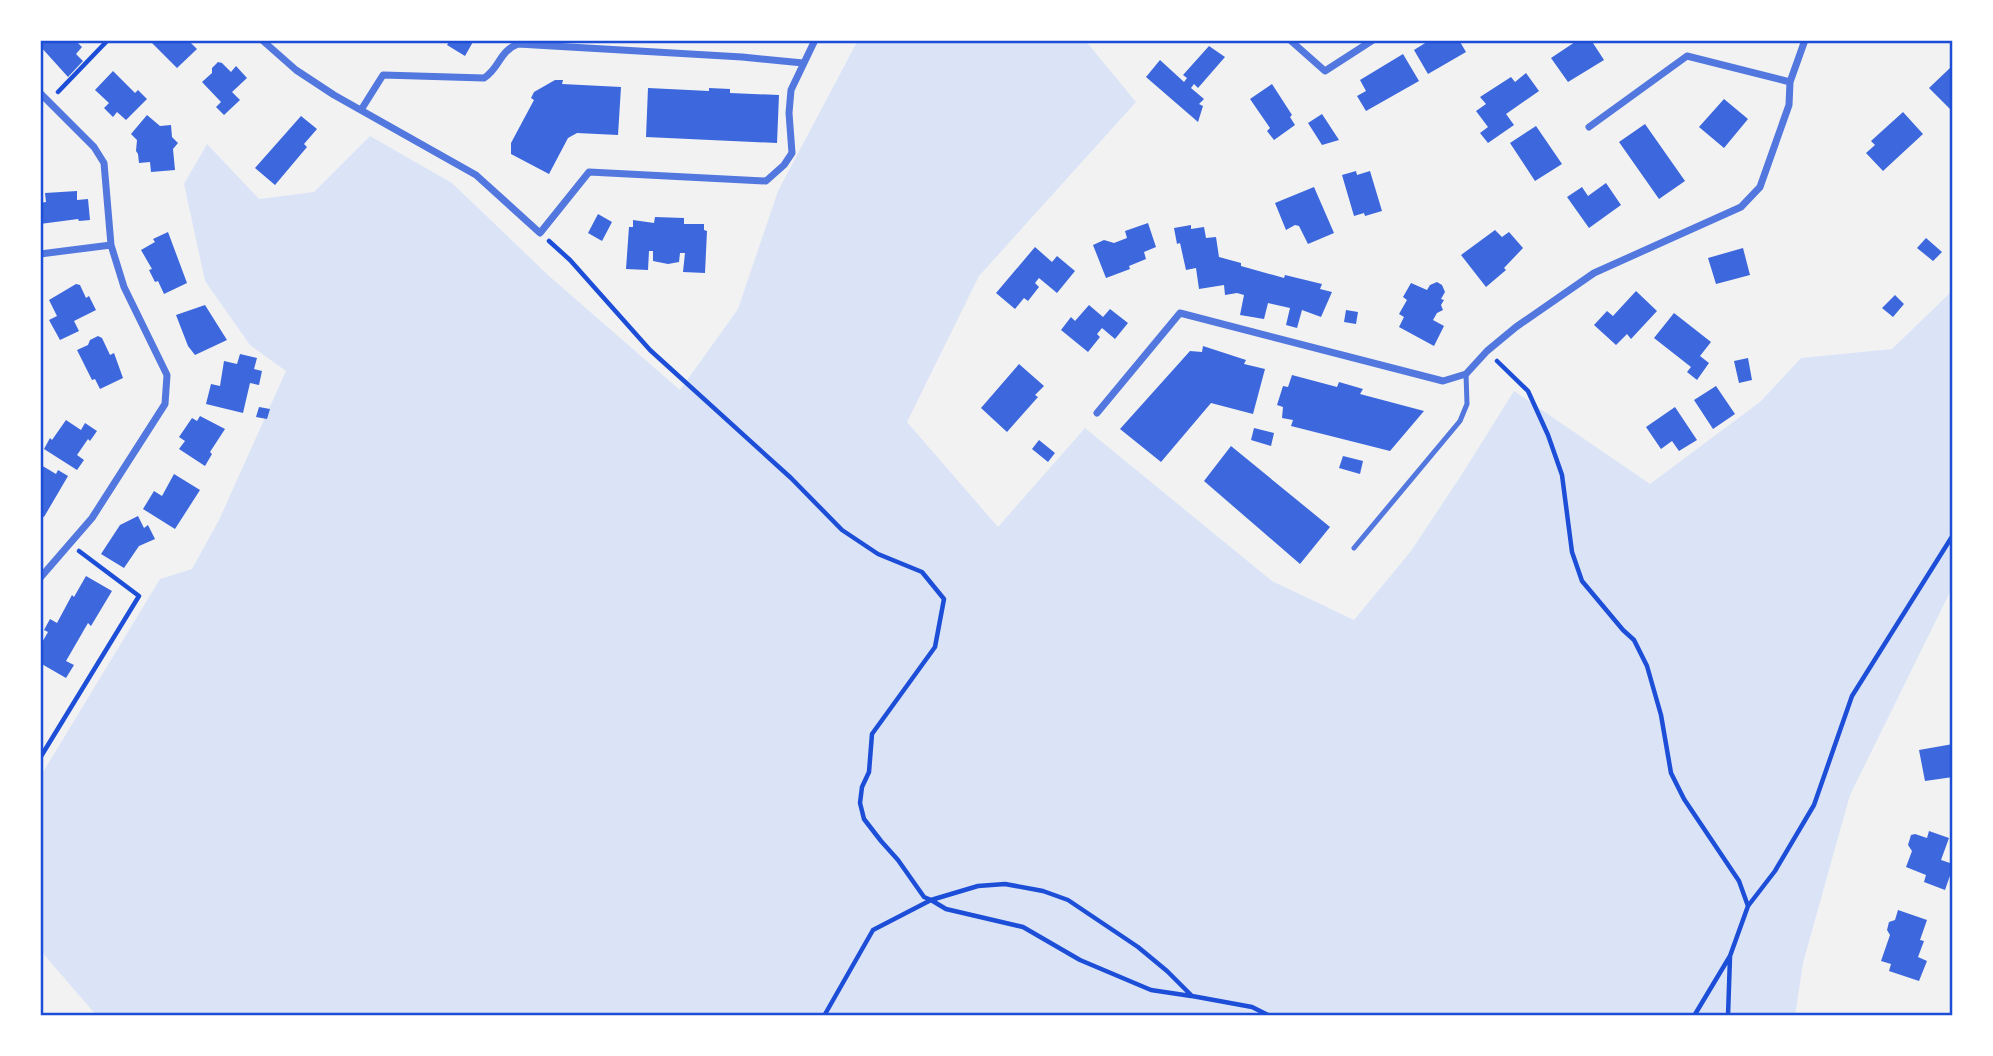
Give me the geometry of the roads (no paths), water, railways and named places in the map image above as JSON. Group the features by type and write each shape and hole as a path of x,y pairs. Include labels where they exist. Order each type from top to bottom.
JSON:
{"street":[{"path":"262,40 296,70 360,110 476,175 540,233 589,172 766,181 792,153 789,113 791,90 816,40"},
{"path":"1290,40 1325,71 1373,40"},
{"path":"1097,413 1180,313 1443,381 1466,374 1487,351 1516,327 1594,273 1741,207 1760,187 1789,106 1790,82 1805,40"},
{"path":"360,110 383,75 484,78 491,73 507,48 518,44 803,63"},
{"path":"1589,127 1687,56 1790,82"},
{"path":"40,93 94,146 104,163 111,246 124,287 167,375 165,404 92,518 40,578"},
{"path":"40,254 111,246"}],"lane":[{"path":"1354,548 1460,421 1467,404 1466,374"}]}
